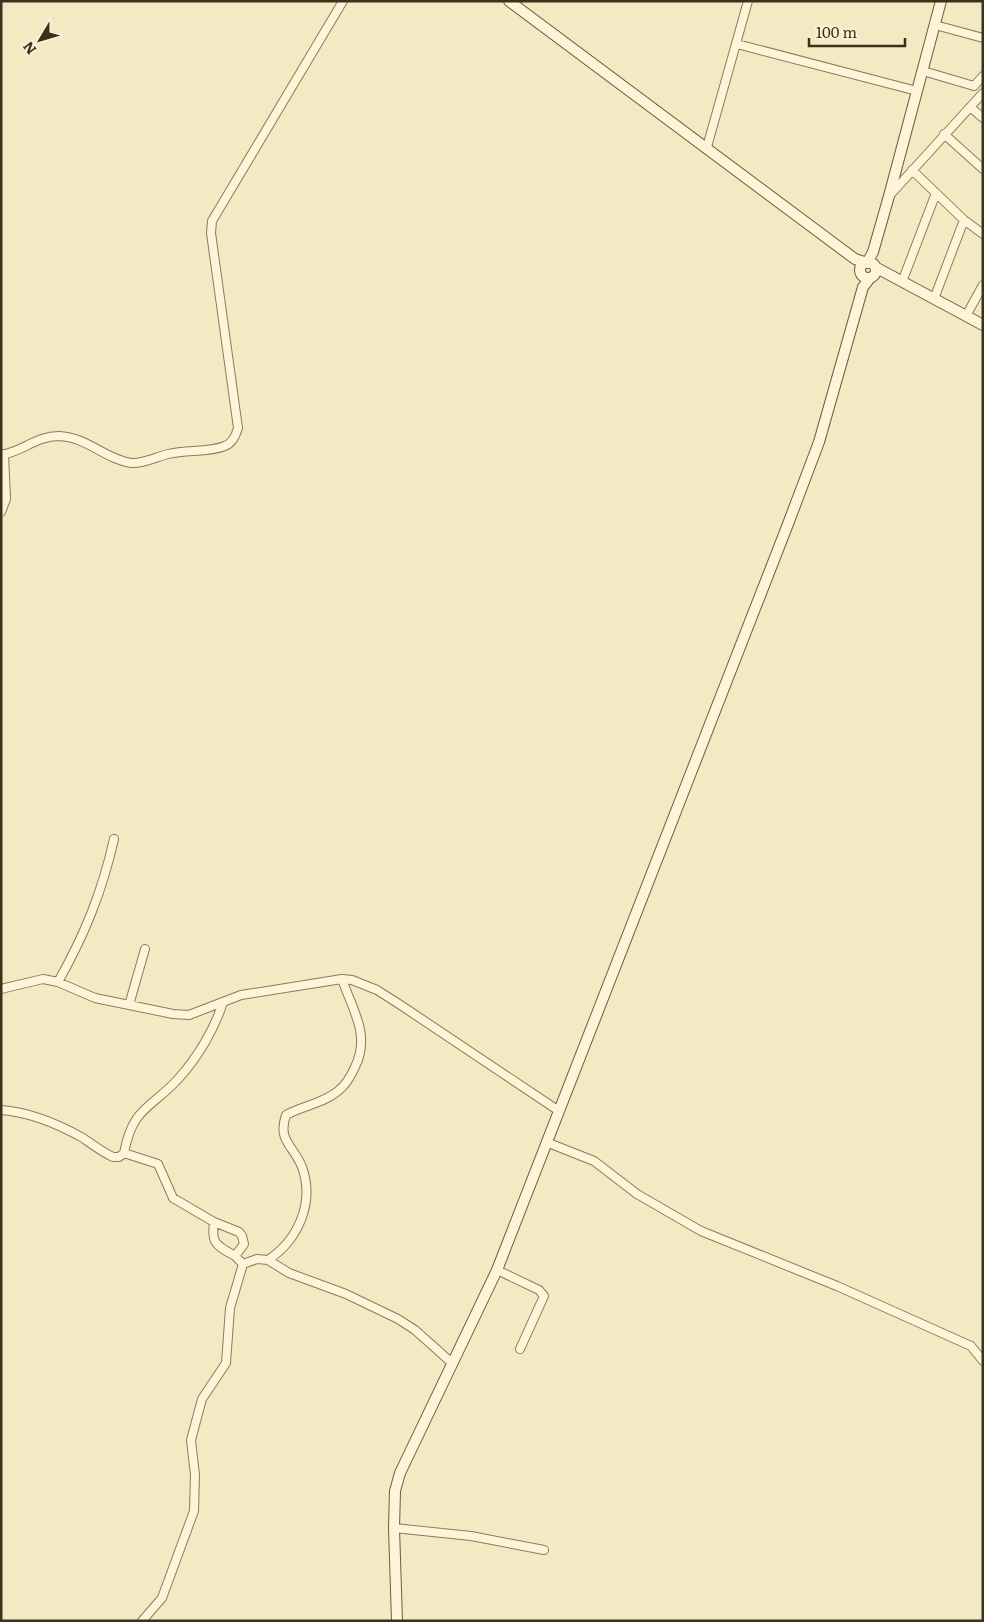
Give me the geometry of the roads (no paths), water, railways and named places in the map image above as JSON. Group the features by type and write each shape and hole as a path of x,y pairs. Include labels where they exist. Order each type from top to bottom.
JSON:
{"main road":[{"path":"509,1 707,147 868,270 885,274 902,282 983,325"},
{"path":"397,1621 394,1528 395,1491 400,1473 497,1270 819,442 889,196 941,1"}],"street":[{"path":"1,512 6,498 3,455 30,442 59,436 88,442 130,463 141,462 170,453 200,451 226,446 236,435 238,428 211,233 212,221 343,1"},
{"path":"707,147 748,1"},
{"path":"935,24 983,38"},
{"path":"737,44 917,91"},
{"path":"923,71 974,86 983,76"},
{"path":"889,196 983,93"},
{"path":"970,107 983,118"},
{"path":"944,134 983,170"},
{"path":"912,170 964,220 983,234"},
{"path":"902,282 936,193"},
{"path":"934,299 964,220"},
{"path":"966,316 983,286"},
{"path":"58,982 92,917 105,879 114,839"},
{"path":"130,1005 145,949"},
{"path":"1,989 43,979 58,982 95,998 189,1015 241,995 280,987 342,979 352,980 377,990 559,1111"},
{"path":"268,1260 292,1238 300,1225 306,1202 303,1169 282,1133 286,1116 337,1092 349,1080 361,1052 362,1037 358,1019 342,979"},
{"path":"1,1110 22,1112 48,1122 83,1138 113,1157 119,1157 124,1153 140,1112 180,1076 218,1019 223,1002"},
{"path":"546,1142 594,1161 637,1194 701,1232 837,1286 971,1346 983,1361"},
{"path":"124,1153 158,1164 173,1198 214,1222 233,1228 242,1236 244,1244 235,1256"},
{"path":"214,1222 212,1234 215,1242 243,1264"},
{"path":"243,1264 257,1259 268,1260 289,1273 346,1294 398,1319 415,1330 452,1363"},
{"path":"142,1621 162,1598 194,1511 195,1475 191,1440 202,1399 226,1363 230,1308 243,1264"},
{"path":"497,1270 539,1290 544,1296 520,1349"},
{"path":"394,1528 471,1536 544,1550"}]}
